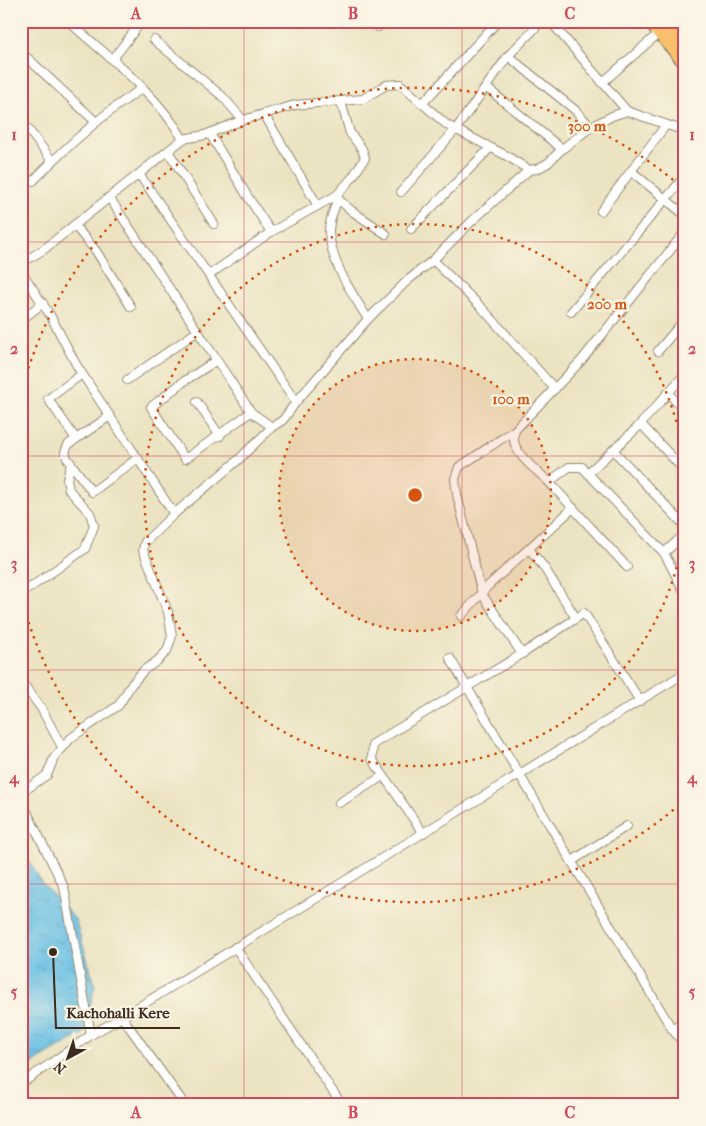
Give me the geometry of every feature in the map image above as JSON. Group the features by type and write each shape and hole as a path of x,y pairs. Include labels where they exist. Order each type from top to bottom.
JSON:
{"main road":[{"path":"649,21 661,27 685,48"},
{"path":"661,27 685,63"}],"street":[{"path":"68,21 143,88 172,119 183,139"},
{"path":"77,29 83,21"},
{"path":"112,60 142,21"},
{"path":"422,104 498,21"},
{"path":"401,192 456,129 508,56 542,21"},
{"path":"550,21 627,111 685,131"},
{"path":"602,82 661,27"},
{"path":"154,40 222,96 243,120"},
{"path":"21,52 96,122"},
{"path":"508,56 575,110 591,127"},
{"path":"21,263 43,250 183,139 210,134 243,120 295,105 363,99 386,85 400,84 447,124 529,170"},
{"path":"33,181 51,162 96,122 119,103 143,88"},
{"path":"487,88 562,149"},
{"path":"341,102 350,133 362,149 365,158 337,197 328,232 340,271 368,319"},
{"path":"21,793 47,774 54,758 71,738 118,705 144,670 158,661 167,651 172,636 168,612 143,550 145,542 272,427 283,420 296,402 368,319 529,170 537,169 548,163 562,149 591,127 612,116 627,111"},
{"path":"264,114 318,206"},
{"path":"21,120 51,162"},
{"path":"601,211 666,125"},
{"path":"210,134 271,232"},
{"path":"412,229 490,148"},
{"path":"168,150 214,224"},
{"path":"631,171 685,216"},
{"path":"139,174 296,402"},
{"path":"571,312 685,176"},
{"path":"109,197 251,412 272,427"},
{"path":"209,274 271,232 337,197"},
{"path":"337,197 352,212 386,234"},
{"path":"74,225 96,251 131,307"},
{"path":"522,654 482,594 461,513 455,478 458,467 515,430 581,361 685,232"},
{"path":"433,260 482,308 555,388"},
{"path":"21,271 43,303 82,374 174,514"},
{"path":"21,320 43,303"},
{"path":"658,351 685,319"},
{"path":"127,380 198,331"},
{"path":"217,360 183,382 151,407 185,458 220,436 251,412"},
{"path":"40,404 82,374"},
{"path":"588,473 641,424 685,374"},
{"path":"668,393 685,411"},
{"path":"48,398 76,440"},
{"path":"197,402 220,436"},
{"path":"110,416 68,445 65,452 71,464 92,492 138,458"},
{"path":"641,424 685,471"},
{"path":"515,430 512,437 514,445 522,456 549,482 627,567"},
{"path":"613,450 685,526"},
{"path":"21,594 85,549 94,526 90,513 69,490 67,479 71,464"},
{"path":"549,482 569,467 582,467 664,553 685,592"},
{"path":"461,616 573,508"},
{"path":"664,553 685,534"},
{"path":"529,549 543,566 576,618"},
{"path":"423,833 372,759 373,744 522,654 584,613 640,700"},
{"path":"450,658 672,1029 685,1045"},
{"path":"21,1084 91,1034 122,1017 685,673"},
{"path":"21,681 41,708 62,747"},
{"path":"339,803 383,776"},
{"path":"21,800 64,887 91,1034"},
{"path":"572,862 627,826"},
{"path":"235,947 342,1105"},
{"path":"122,1017 185,1105"},
{"path":"672,1029 685,1020"}],"water":[{"path":"21,847 41,882 75,919 95,985 84,1033 21,1070"}],"place":[{"name":"Kachohalli Kere","path":"53,952"}]}
